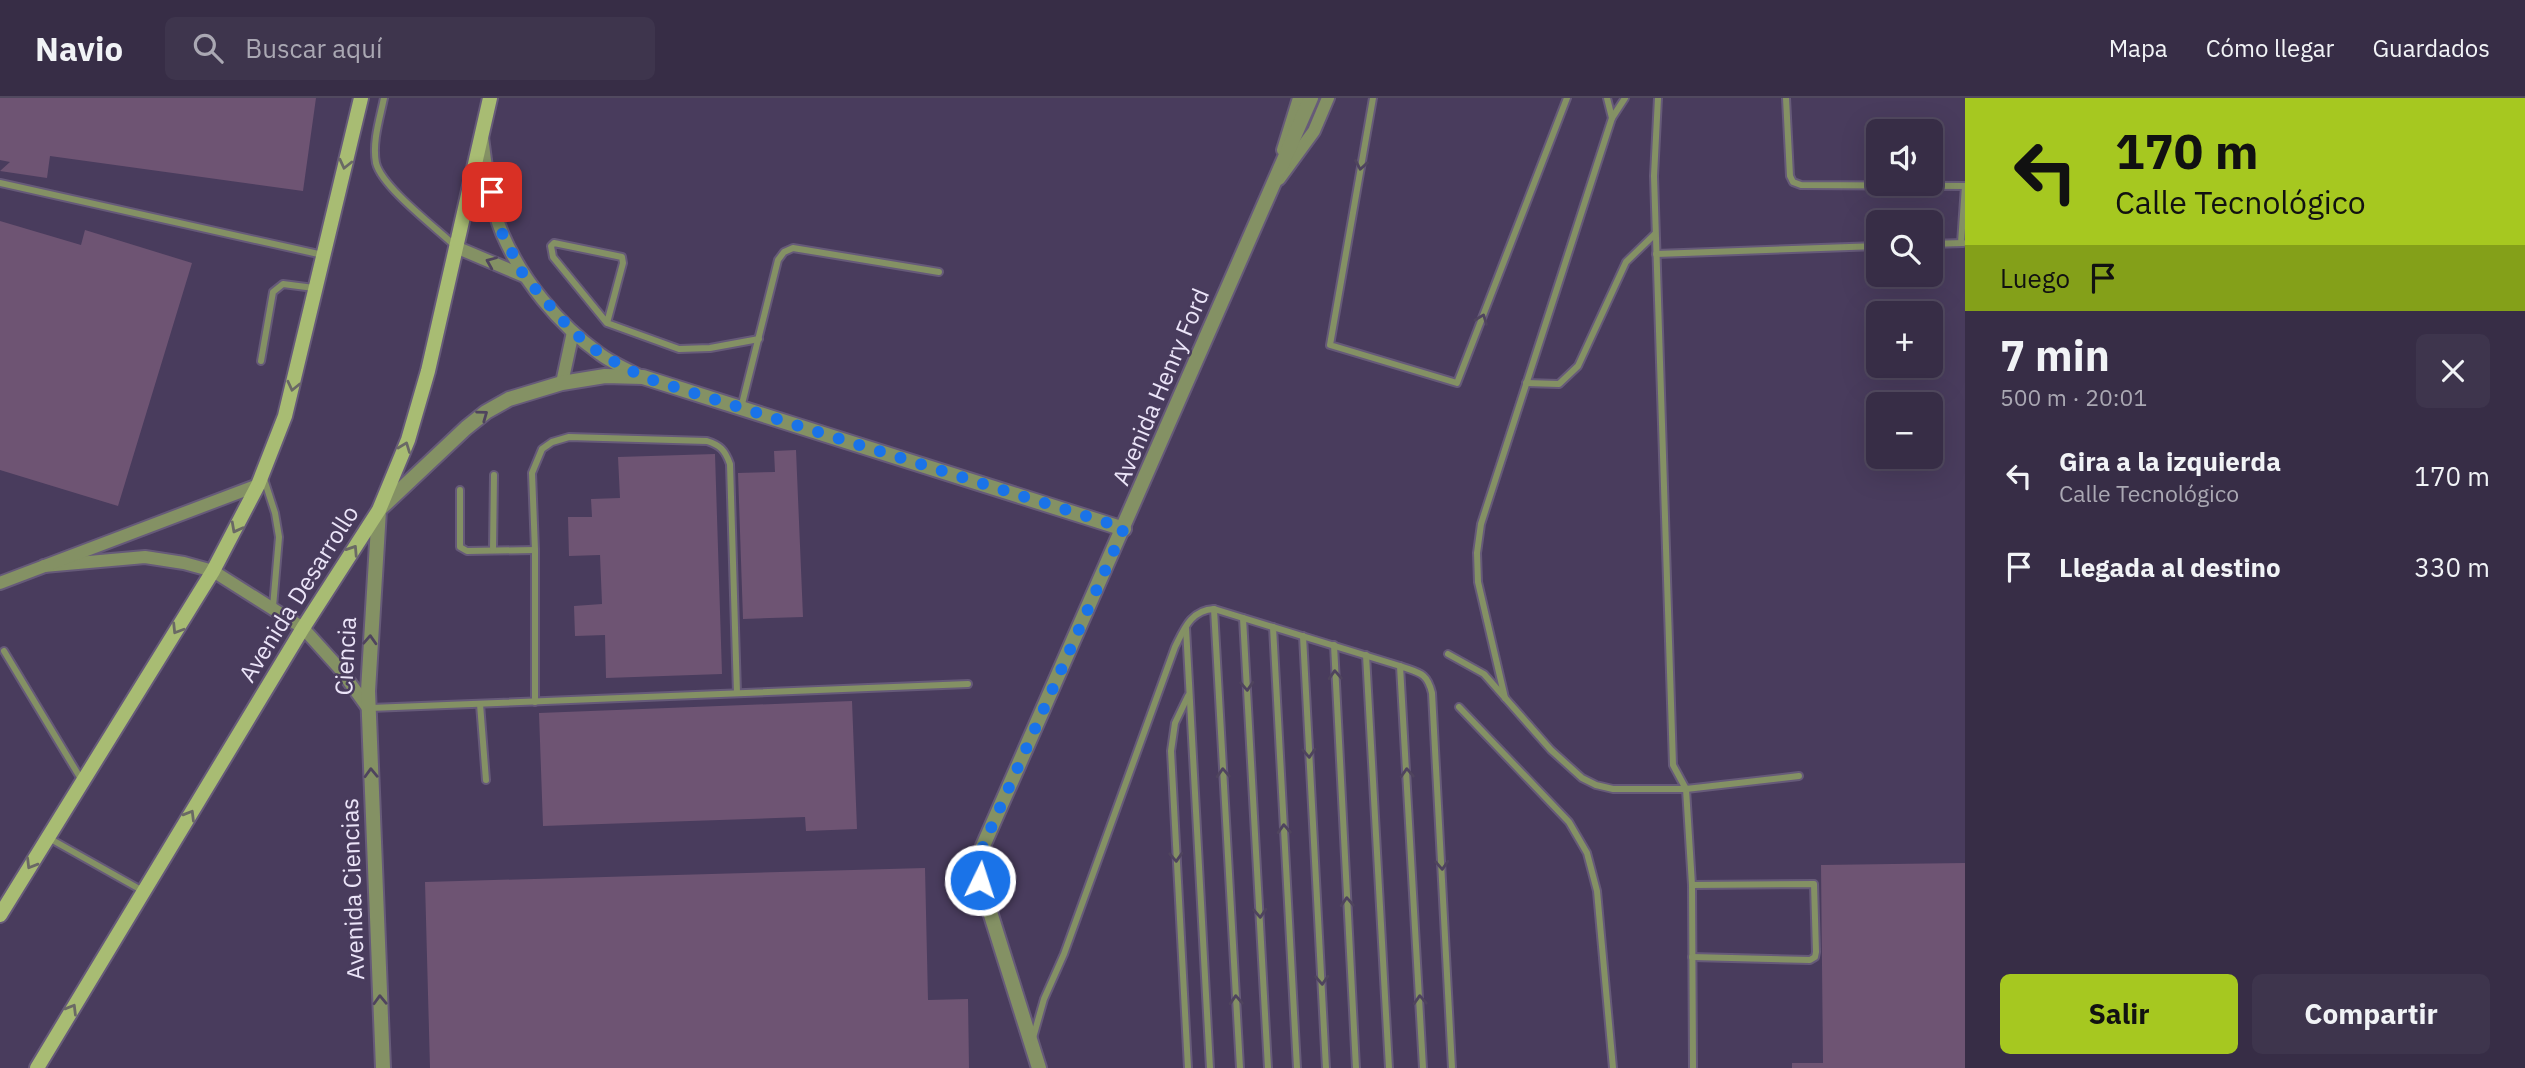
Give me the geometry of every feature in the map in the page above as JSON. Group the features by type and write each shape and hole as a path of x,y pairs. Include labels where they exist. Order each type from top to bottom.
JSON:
{"main road":[{"path":"0,915 213,571 260,480 285,416 361,98"},
{"name":"Avenida Desarrollo","path":"37,1068 303,628 379,510 408,440 428,370 491,98"}],"street":[{"name":"Avenida Henry Ford","path":"1269,194 1299,98"},
{"name":"Avenida Henry Ford","path":"1039,1068 980,880 978,863 983,846 1311,98"},
{"name":"Avenida Henry Ford","path":"1269,194 1314,131 1328,98"},
{"path":"482,133 487,173 501,231 524,276 573,332 602,355 643,377 1124,528"},
{"path":"458,248 524,276"},
{"path":"562,383 573,332"},
{"path":"379,510 486,412 509,399 562,383 605,376 643,377"},
{"path":"0,583 260,480"},
{"name":"Ciencia","path":"368,708 379,510"},
{"name":"Ciencia","path":"44,566 145,557 213,571 303,628 340,670 368,708"},
{"name":"Avenida Ciencias","path":"368,708 383,1068"}],"lane":[{"path":"384,98 375,147 377,164 386,182 458,248"},
{"path":"1373,98 1330,345 1457,383 1567,98"},
{"path":"1607,98 1612,118"},
{"path":"1504,698 1478,582 1477,553 1481,524 1612,118 1625,98"},
{"path":"1658,98 1654,176 1673,765 1686,789 1692,884 1693,1068"},
{"path":"1786,98 1790,176 1793,182 1801,185 1965,186 1963,243 1943,244"},
{"path":"0,183 324,255"},
{"path":"1526,383 1559,384 1578,366 1626,262 1656,234"},
{"path":"607,323 622,257 554,243 551,246 552,257 607,323 679,349 710,348 759,340"},
{"path":"1656,254 1866,246"},
{"path":"741,408 778,260 784,252 793,248 939,272"},
{"path":"261,361 273,292 283,284 316,288"},
{"path":"535,702 532,473 542,449 552,442 569,437 706,441 718,444 726,452 730,464 737,694"},
{"path":"493,550 494,475"},
{"path":"260,480 275,513 279,537 273,607"},
{"path":"460,490 460,547 467,551 535,550"},
{"path":"1031,1044 1044,999 1064,954 1175,648 1185,626 1195,614 1214,609 1401,666 1423,674 1429,680 1433,693 1452,1068"},
{"path":"1214,609 1240,1068"},
{"path":"1243,618 1268,1068"},
{"path":"1185,626 1210,1068"},
{"path":"1273,627 1297,1068"},
{"path":"1303,636 1326,1068"},
{"path":"1334,645 1356,1068"},
{"path":"4,651 82,781"},
{"path":"1448,654 1484,674 1551,750 1582,778 1596,785 1613,789 1686,789 1800,776"},
{"path":"1366,655 1389,1068"},
{"path":"1401,666 1423,1068"},
{"path":"368,708 968,684"},
{"path":"1188,1068 1171,751 1175,723 1189,695"},
{"path":"480,704 486,780"},
{"path":"1460,707 1569,822 1587,853 1597,891 1613,1068"},
{"path":"47,837 143,891"},
{"path":"1692,884 1814,884 1816,952 1815,957 1810,960 1692,957"}],"building":[{"path":"0,98 316,98 303,191 50,156 47,178 0,171 10,162 0,160"},
{"path":"0,221 81,245 85,230 192,263 118,506 0,470"},
{"path":"796,450 803,617 743,619 738,473 775,472 774,451"},
{"path":"715,454 722,674 606,678 605,635 575,636 574,606 602,604 600,555 569,556 568,517 592,517 591,499 620,498 618,457"},
{"path":"852,701 857,829 806,831 805,817 543,826 539,713"},
{"path":"1965,863 1965,1068 1792,1068 1792,1063 1823,1063 1821,865"},
{"path":"925,868 928,1000 968,999 969,1068 430,1068 425,882"}],"route":[{"path":"492,192 501,231 524,276 573,332 602,355 643,377 1124,528 983,846 978,863 980,880"}]}
